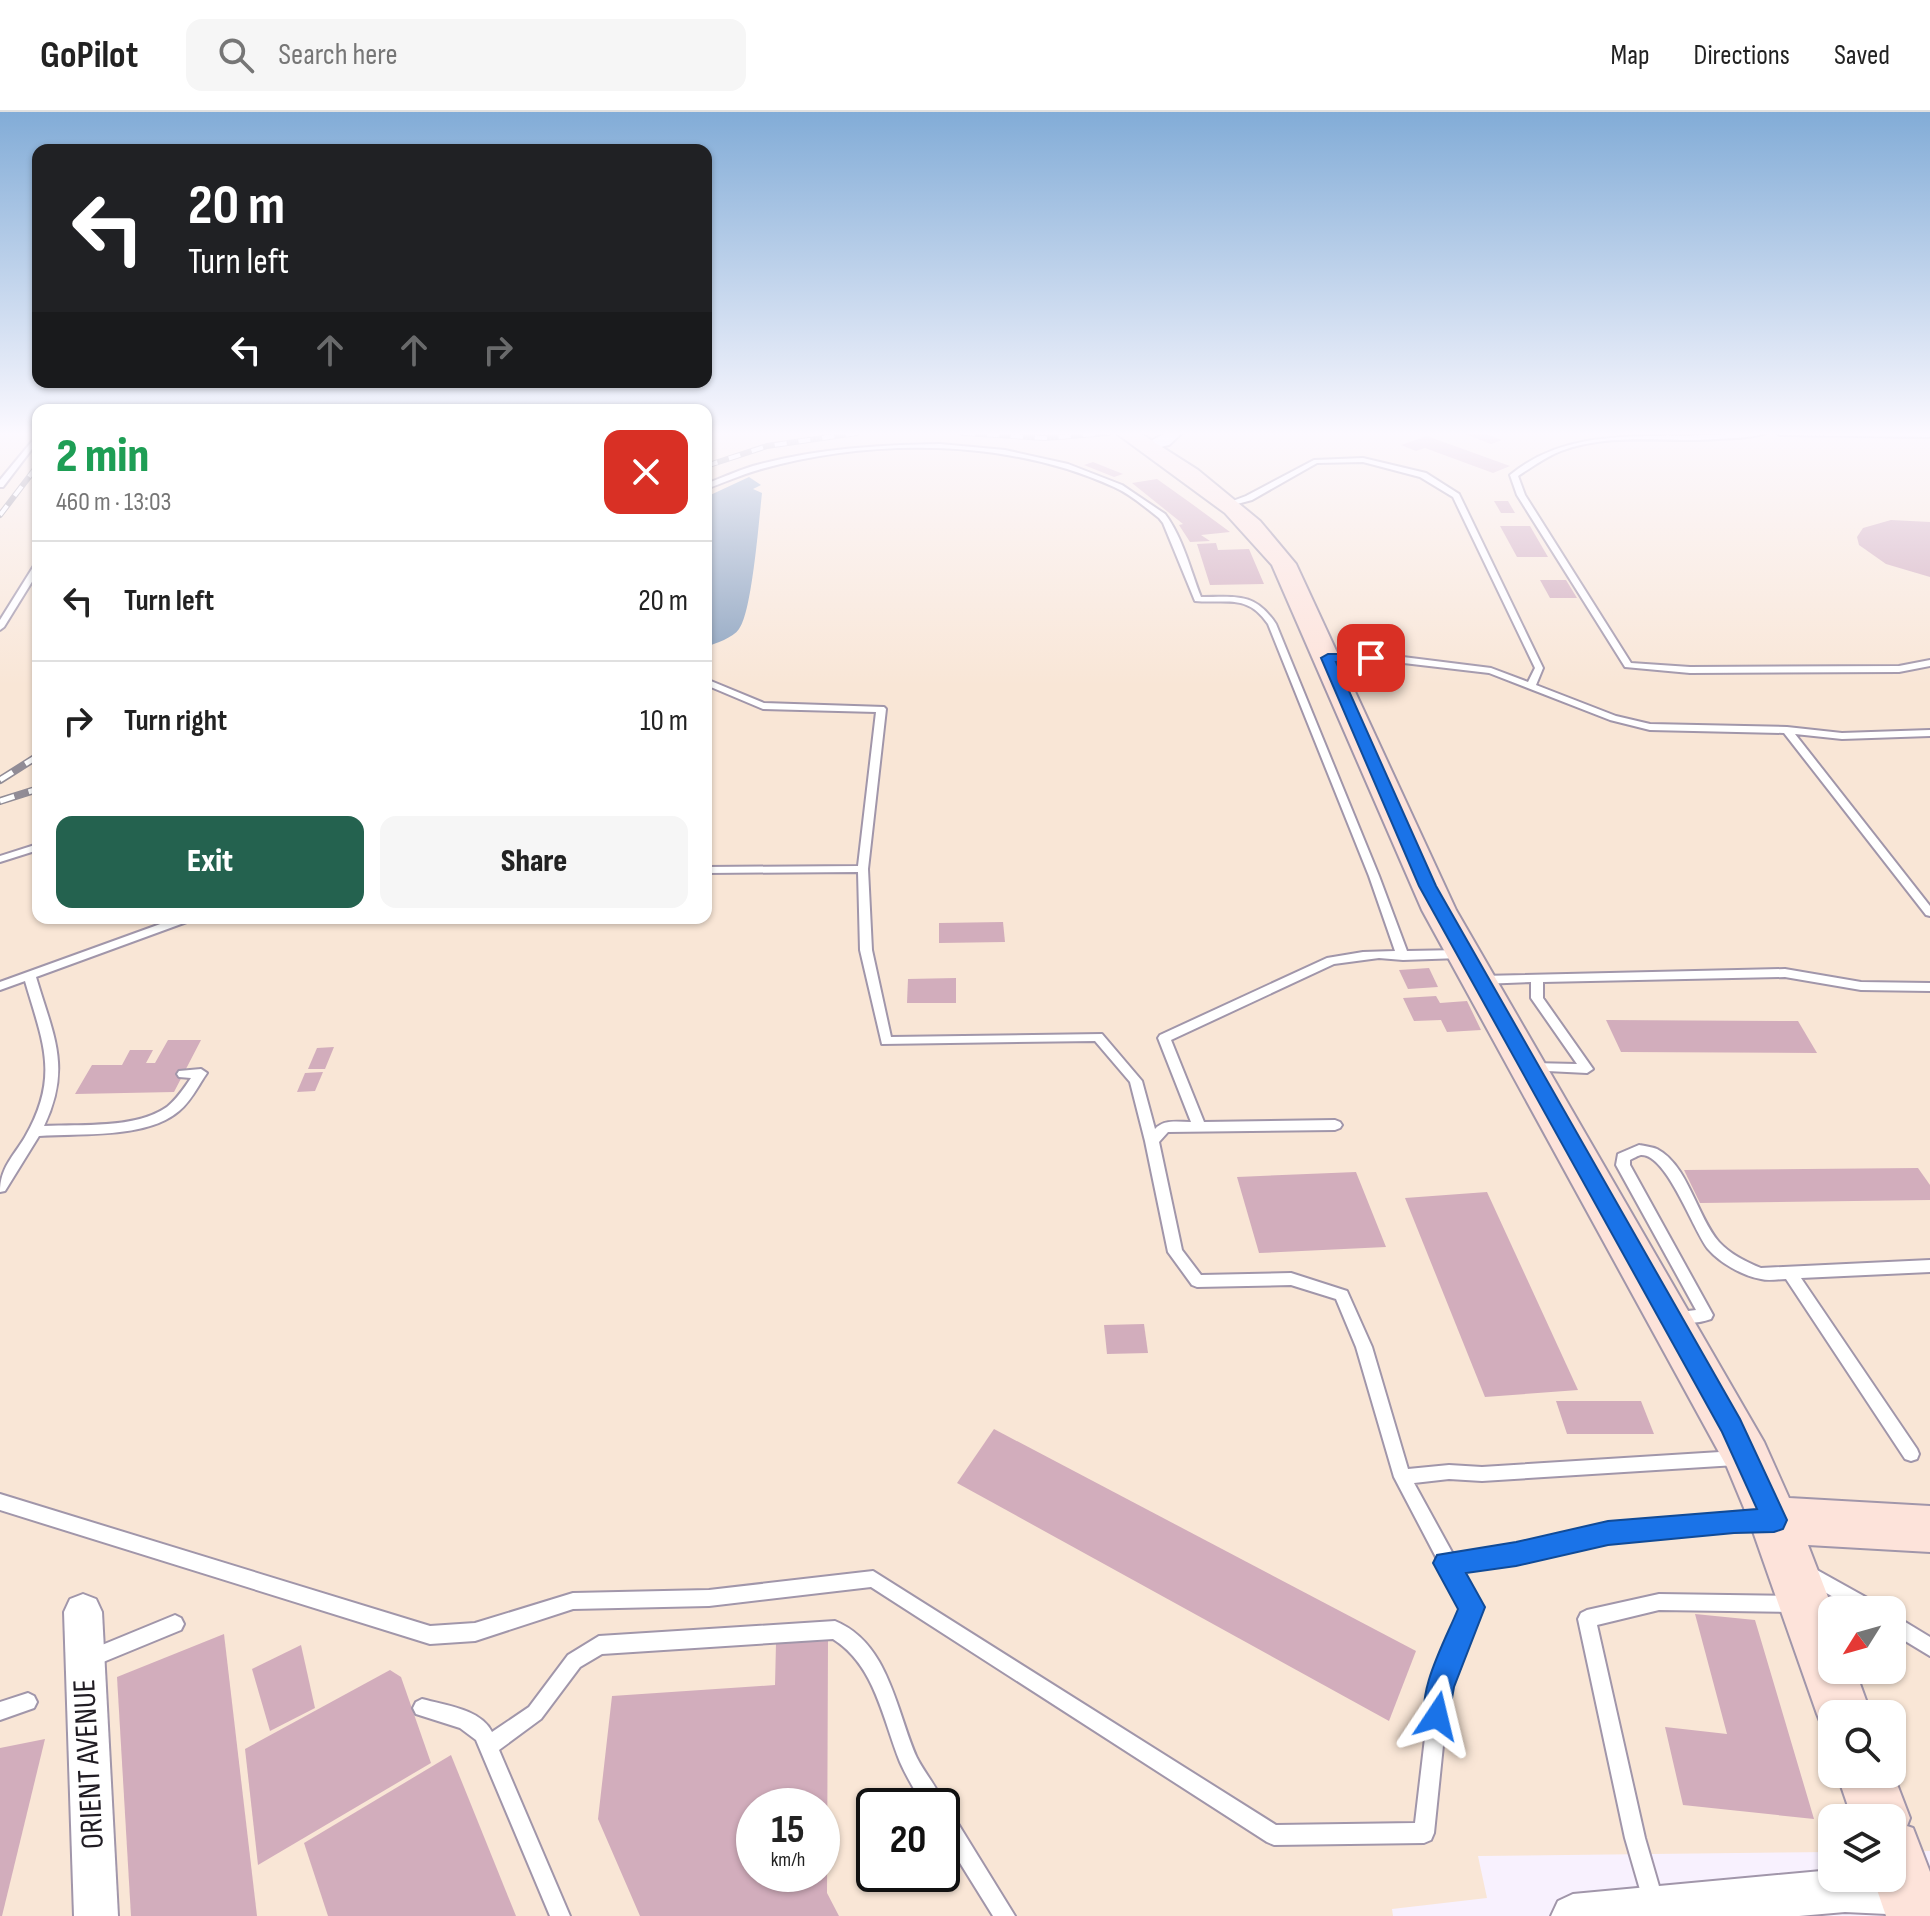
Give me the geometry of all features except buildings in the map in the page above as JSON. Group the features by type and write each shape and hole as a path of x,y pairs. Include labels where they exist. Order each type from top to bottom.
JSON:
{"main road":[{"path":"1240,517 1266,540 1284,564 1428,886 1747,1457 1839,1700"},
{"path":"1782,1543 1930,1529"}],"street":[{"name":"ORIENT AVENUE","path":"83,1612 96,1916"},
{"path":"1573,1916 1845,1890 1912,1888"}],"lane":[{"path":"1164,517 1198,599 1247,600 1260,604 1272,624 1403,956"},
{"path":"1466,517 1539,668 1531,686"},
{"path":"1535,517 1628,665 1690,670 1899,669 1930,663"},
{"path":"0,627 32,576"},
{"path":"1328,658 1395,659 1491,671 1613,718 1650,727 1787,730 1842,736 1930,733"},
{"path":"0,1502 430,1635 475,1632 573,1601 709,1598 873,1579 1274,1835 1424,1833 1440,1687 1472,1607 1402,1477 1364,1347 1342,1295 1291,1279 1197,1281 1175,1252 1136,1081 1098,1037 886,1041 866,950 863,869 881,709 763,706 712,685"},
{"path":"1787,730 1930,913"},
{"path":"0,859 32,849"},
{"path":"712,870 863,869"},
{"path":"0,986 171,924"},
{"path":"1199,1126 1164,1038 1331,961 1353,954 1403,956 1537,978 1785,973 1861,986 1930,987"},
{"path":"0,1187 35,1131 51,1088 53,1063 29,975"},
{"path":"1530,1067 1587,1069 1537,998 1537,978"},
{"path":"35,1131 141,1124 159,1118 174,1108 201,1073 183,1074"},
{"path":"1152,1141 1165,1127 1335,1125"},
{"path":"1670,1317 1706,1315 1623,1165 1623,1157 1638,1150 1652,1154 1672,1169 1712,1245 1751,1270 1762,1274 1930,1266"},
{"path":"1790,1273 1911,1454"},
{"path":"1402,1477 1747,1457"},
{"path":"1446,1563 1516,1554 1608,1533 1734,1521 1782,1543 1850,1596"},
{"path":"1655,1908 1635,1838 1587,1619 1659,1602 1805,1605"},
{"path":"85,1661 175,1624"},
{"path":"490,1745 535,1713 574,1661 599,1645 835,1630 852,1641 881,1685 910,1762 925,1788"},
{"path":"1906,1632 1930,1647"},
{"path":"0,1711 28,1702"},
{"path":"422,1708 476,1726 490,1745 560,1916"},
{"path":"960,1845 1005,1916"}],"shaded area":[{"path":"0,517 32,517 32,924 712,924 712,517 1930,517 1930,1851 1906,1852 1906,1804 1818,1804 1818,1852 1478,1856 1487,1898 1392,1909 1393,1916 0,1916"}],"water":[{"path":"712,517 759,517 744,620 736,632 712,645"}],"railway":[{"path":"0,780 32,760"},
{"path":"0,801 32,791"}],"route":[{"path":"1371,658 1328,658 1439,910 1731,1426 1774,1520 1608,1533 1516,1554 1446,1563 1472,1607 1440,1687 1437,1716"}]}
